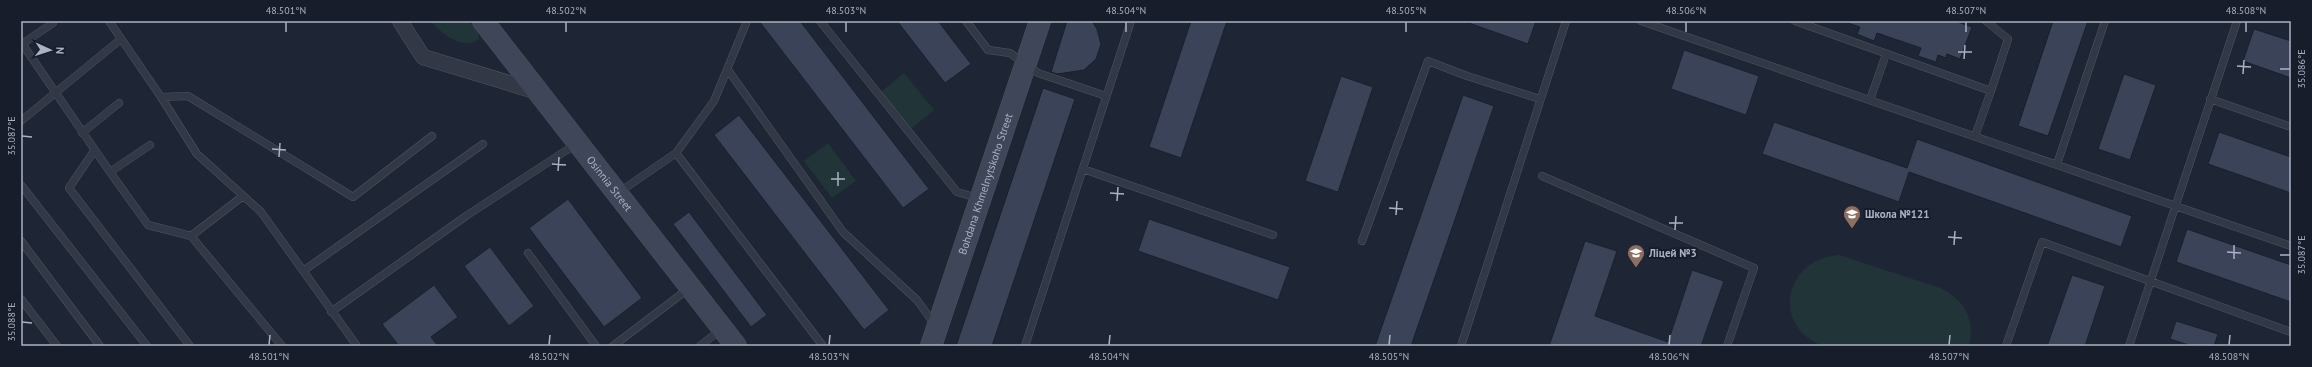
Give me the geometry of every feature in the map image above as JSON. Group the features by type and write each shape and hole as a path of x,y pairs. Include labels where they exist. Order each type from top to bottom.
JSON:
{"street":[{"path":"400,21 423,57 538,92"},
{"name":"Osinnia Street","path":"483,21 736,346"},
{"name":"Bohdana Khmelnytskoho Street","path":"934,336 1040,21"}],"lane":[{"path":"109,21 162,97 197,154 261,212 331,312 357,346"},
{"path":"617,194 676,153 714,101 747,21"},
{"path":"820,21 956,192 980,198"},
{"path":"966,21 988,50 1010,53 1038,73 1106,96"},
{"path":"1025,346 1131,21"},
{"path":"1462,346 1566,21"},
{"path":"1642,21 2291,246"},
{"path":"1795,21 1990,91"},
{"path":"1975,136 2008,39 1986,21"},
{"path":"2057,164 2105,21"},
{"path":"2129,346 2237,21"},
{"path":"52,23 22,43 94,151 148,225 191,236 282,346"},
{"path":"21,121 54,92 121,39"},
{"path":"1870,100 1886,54"},
{"path":"1362,241 1428,61 1467,76 1540,99"},
{"path":"728,70 843,232 917,300 934,336"},
{"path":"162,97 188,96 353,197 432,136"},
{"path":"2210,99 2291,127"},
{"path":"82,133 119,103"},
{"path":"331,312 466,216 578,143"},
{"path":"303,271 483,144"},
{"path":"110,172 150,145"},
{"path":"94,151 69,188 190,346"},
{"path":"676,153 822,346"},
{"path":"1083,169 1273,235"},
{"path":"1542,176 1754,268 1727,346"},
{"path":"21,185 146,346"},
{"path":"191,236 243,196"},
{"path":"21,241 100,346"},
{"path":"2006,346 2042,242 2291,332"},
{"path":"528,253 596,346"},
{"path":"613,346 690,288"},
{"path":"21,299 57,346"},
{"path":"700,346 722,328"}],"green space":[{"path":"431,21 469,21 478,32 479,39 467,43 460,42 447,36"},
{"path":"904,73 934,110 911,129 881,92"},
{"path":"828,143 856,181 832,198 804,161"},
{"path":"1839,255 1940,288 1949,293 1956,298 1966,311 1971,327 1969,346 1824,346 1807,337 1796,325 1791,310 1791,295 1796,281 1806,268 1820,259"}],"building":[{"path":"759,21 800,21 929,189 903,208"},
{"path":"897,21 938,21 971,64 945,83"},
{"path":"1067,21 1092,21 1097,29 1101,44 1096,59 1084,70 1057,74 1051,72"},
{"path":"1191,21 1227,21 1181,158 1149,147"},
{"path":"1469,21 1536,21 1528,44 1469,23"},
{"path":"1848,21 1955,21 1972,27 1960,59 1947,54 1946,58 1938,55 1936,62 1918,56 1921,48 1877,33 1874,41 1857,34 1860,27 1848,23"},
{"path":"2053,21 2088,21 2048,136 2018,126"},
{"path":"2254,29 2291,41 2291,78 2243,61"},
{"path":"1684,50 1759,76 1746,115 1671,89"},
{"path":"2124,74 2156,85 2130,160 2098,149"},
{"path":"1341,76 1373,87 1338,192 1305,181"},
{"path":"1043,88 1075,99 992,346 956,346"},
{"path":"1463,95 1494,106 1411,346 1375,346"},
{"path":"739,115 889,310 864,330 714,135"},
{"path":"1774,122 1907,168 1917,139 2132,216 2121,247 1909,172 1899,202 1762,154"},
{"path":"2219,132 2291,157 2291,193 2208,164"},
{"path":"568,199 642,298 604,327 529,228"},
{"path":"689,212 767,315 751,327 673,224"},
{"path":"1149,219 1290,267 1278,300 1138,251"},
{"path":"2187,229 2291,265 2291,302 2176,262"},
{"path":"1585,241 1617,251 1595,316 1668,342 1692,270 1724,281 1701,346 1549,346"},
{"path":"490,247 534,306 509,326 464,266"},
{"path":"2072,275 2105,286 2085,346 2047,346"},
{"path":"434,285 458,317 431,337 438,346 399,346 382,324"},
{"path":"2176,321 2218,334 2214,346 2192,346 2170,339"}],"place":[{"name":"Школа №121","path":"1852,229"},
{"name":"Ліцей №3","path":"1636,268"}]}
